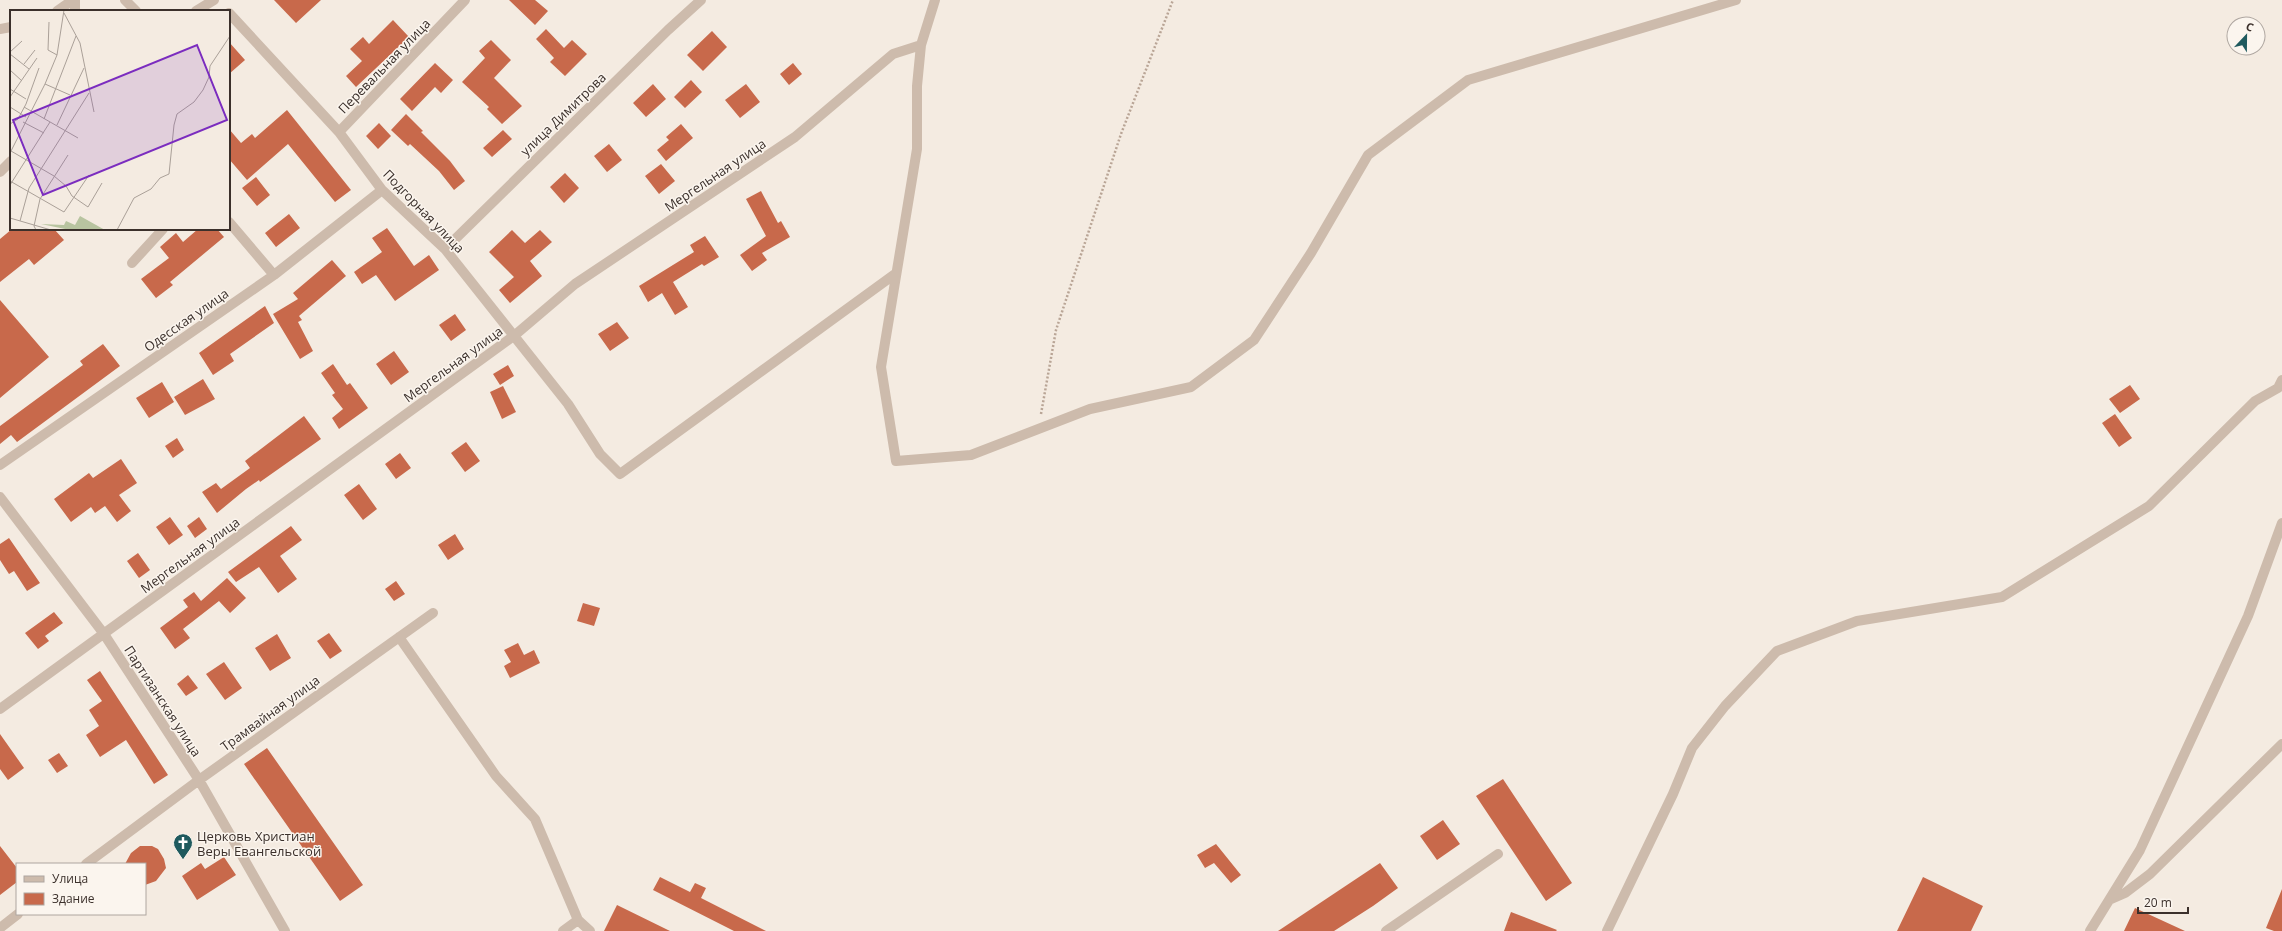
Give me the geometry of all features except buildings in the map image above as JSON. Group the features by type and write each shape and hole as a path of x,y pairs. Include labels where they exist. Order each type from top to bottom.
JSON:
{"street":[{"path":"59,10 74,0 75,10"},
{"path":"125,0 135,10"},
{"path":"198,10 214,0"},
{"name":"Подгорная улица","path":"218,0 226,10"},
{"name":"Перевальная улица","path":"339,132 465,0"},
{"name":"улица Димитрова","path":"445,249 668,30 701,0"},
{"path":"935,0 921,46 917,86 916,149 881,367 896,461 971,455 1090,409 1190,387 1254,340 1311,253 1368,155 1468,80 1736,0"},
{"name":"Подгорная улица","path":"230,14 339,132 382,190 445,249 515,335 568,404 600,454 620,474 895,274"},
{"path":"0,29 10,27"},
{"name":"Мергельная улица","path":"0,709 515,335 575,284 795,137 893,54 921,46"},
{"path":"0,172 10,162"},
{"name":"Одесская улица","path":"0,465 274,275 382,190"},
{"path":"230,223 274,275"},
{"path":"132,263 162,230"},
{"path":"1607,931 1673,794 1692,748 1725,706 1777,651 1857,621 2002,597 2149,506 2255,401 2281,386"},
{"name":"Партизанская улица","path":"0,497 104,634 199,780 286,931"},
{"path":"2090,931 2140,850 2241,630 2282,523"},
{"name":"Трамвайная улица","path":"87,863 199,780 433,613"},
{"path":"399,637 496,776 535,819 578,920 590,931"},
{"path":"2109,900 2125,893 2150,874 2282,744"},
{"path":"1386,931 1498,854"},
{"path":"0,928 17,915"},
{"path":"563,931 578,920"}],"path":[{"path":"1038,429 1056,330 1121,134 1173,0"}],"place":[{"name":"Церковь Христиан Веры Евангельской","path":"183,860"}]}
